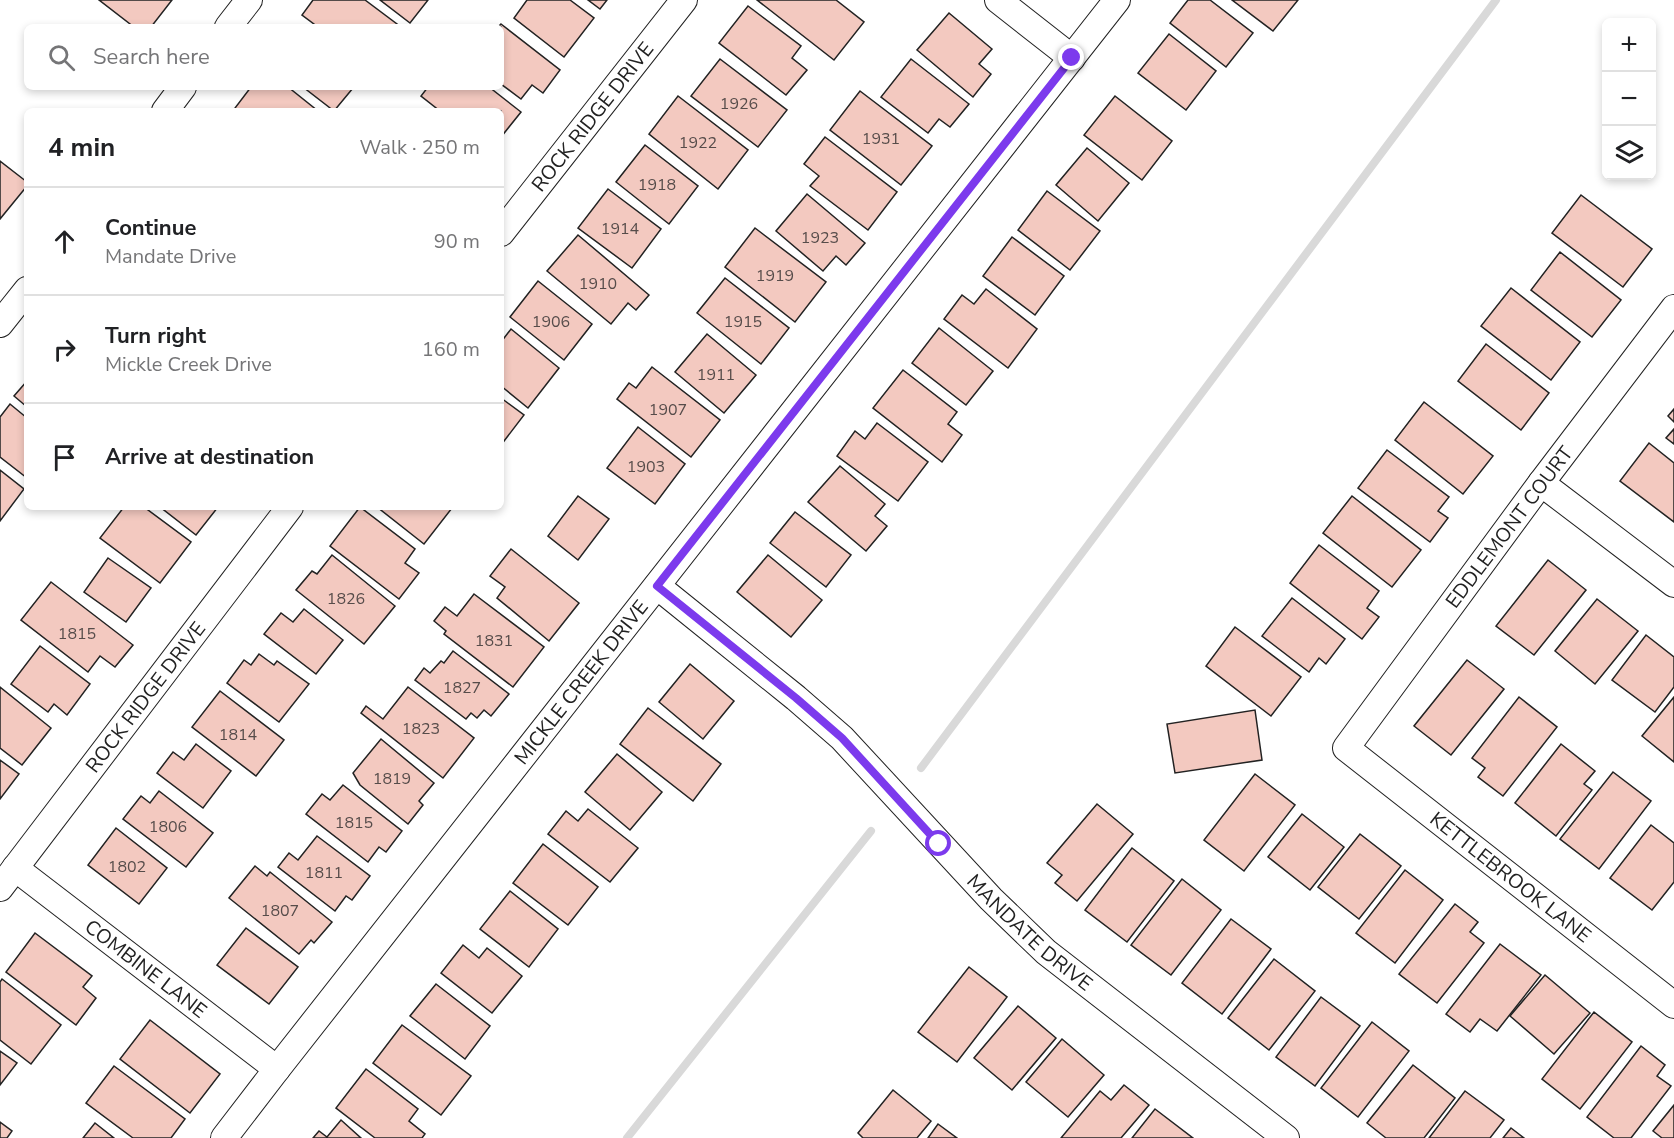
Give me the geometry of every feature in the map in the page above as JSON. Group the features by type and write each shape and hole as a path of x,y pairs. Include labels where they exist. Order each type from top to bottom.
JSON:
{"street":[{"path":"230,24 249,0"},
{"name":"ROCK RIDGE DRIVE","path":"504,229 684,0"},
{"path":"998,0 1072,58"},
{"name":"MICKLE CREEK DRIVE","path":"224,1138 1117,0"},
{"path":"167,108 181,90"},
{"path":"0,324 24,294"},
{"name":"EDDLEMONT COURT","path":"1346,748 1541,483 1674,308"},
{"path":"1541,483 1674,584"},
{"name":"ROCK RIDGE DRIVE","path":"8,878 288,510"},
{"name":"MANDATE DRIVE","path":"657,586 842,738 991,899 1046,952 1286,1138"},
{"name":"KETTLEBROOK LANE","path":"1346,748 1674,1005"},
{"name":"COMBINE LANE","path":"8,878 277,1069"}],"building":[{"path":"99,0 172,0 153,24 130,24"},
{"path":"313,0 365,0 397,24 314,24 302,15"},
{"path":"380,0 428,0 410,23"},
{"path":"527,0 570,0 594,18 564,57 514,18"},
{"path":"588,0 607,0 600,9"},
{"path":"757,0 836,0 864,22 834,60"},
{"path":"1188,0 1210,0 1253,33 1226,67 1170,23"},
{"path":"1232,0 1298,0 1273,31"},
{"path":"748,6 801,46 792,58 807,70 786,95 719,43"},
{"path":"949,13 992,49 979,64 991,74 973,97 917,50"},
{"path":"504,26 560,70 543,93 532,85 521,99 504,86"},
{"path":"1169,34 1216,71 1186,110 1138,73"},
{"path":"720,59 787,110 758,147 691,96"},
{"path":"911,59 969,104 950,127 939,119 928,133 881,97"},
{"path":"249,90 292,90 314,108 235,108"},
{"path":"307,90 351,90 336,108 330,108"},
{"path":"426,90 493,90 521,112 504,133 504,108 436,108 421,96"},
{"path":"860,91 932,146 901,185 830,130"},
{"path":"678,96 748,150 718,189 649,134"},
{"path":"1115,96 1172,141 1142,180 1084,135"},
{"path":"825,137 897,192 868,230 810,186 819,176 804,164"},
{"path":"645,145 698,186 669,224 616,182"},
{"path":"1087,148 1129,183 1098,221 1056,185"},
{"path":"0,161 24,180 24,190 0,219"},
{"path":"608,189 661,229 632,268 578,228"},
{"path":"1047,191 1100,231 1070,270 1018,230"},
{"path":"807,194 865,243 846,265 836,256 823,271 776,231"},
{"path":"1581,195 1652,249 1623,287 1552,233"},
{"path":"755,228 826,282 795,322 725,267"},
{"path":"578,235 649,295 636,310 628,303 611,324 547,271"},
{"path":"1012,237 1064,276 1035,315 983,276"},
{"path":"1560,252 1621,300 1592,337 1531,290"},
{"path":"725,278 789,328 761,364 697,313"},
{"path":"538,281 592,324 564,360 510,317"},
{"path":"1511,288 1580,342 1551,380 1481,326"},
{"path":"986,289 1037,329 1008,368 944,319 962,295 974,304"},
{"path":"939,328 993,371 966,405 912,363"},
{"path":"511,329 559,368 528,408 504,388 504,338"},
{"path":"707,334 756,375 724,413 675,372"},
{"path":"1486,344 1549,393 1521,430 1458,381"},
{"path":"652,367 720,420 691,457 617,399 629,383 636,388"},
{"path":"903,370 957,412 948,424 962,435 942,462 873,408"},
{"path":"24,384 24,404 14,396"},
{"path":"504,400 524,415 504,441"},
{"path":"1424,402 1493,456 1463,494 1395,440"},
{"path":"10,404 24,416 24,476 0,457 0,417"},
{"path":"1674,409 1674,422 1668,416"},
{"path":"877,423 928,462 898,501 837,456 855,431 865,439"},
{"path":"638,427 685,464 655,504 607,468"},
{"path":"1674,429 1674,444 1666,438"},
{"path":"1649,443 1674,463 1674,522 1620,481"},
{"path":"1387,450 1449,497 1438,511 1448,518 1430,542 1358,488"},
{"path":"840,466 885,504 875,516 887,526 866,551 808,502"},
{"path":"0,470 24,489 0,521"},
{"path":"578,496 609,519 578,560 548,536"},
{"path":"1352,496 1421,550 1392,587 1323,533"},
{"path":"122,510 148,510 191,542 160,583 100,538"},
{"path":"164,510 216,510 196,535"},
{"path":"358,510 364,510 415,549 405,563 419,573 399,599 330,546"},
{"path":"381,510 450,510 424,544"},
{"path":"795,512 851,555 826,587 770,543"},
{"path":"1319,545 1379,591 1367,608 1379,617 1362,639 1290,583"},
{"path":"511,549 579,603 549,641 497,598 505,587 490,576"},
{"path":"332,555 395,606 364,644 296,590 312,571 317,574"},
{"path":"768,555 822,600 791,637 737,592"},
{"path":"108,558 151,588 126,622 84,592"},
{"path":"1548,560 1586,590 1534,655 1496,626"},
{"path":"51,582 133,645 115,667 100,656 88,672 21,620"},
{"path":"474,594 544,647 513,687 444,634 446,631 434,621 445,607 457,616"},
{"path":"1292,598 1345,639 1326,664 1319,658 1309,672 1262,636"},
{"path":"1597,599 1638,631 1595,684 1555,651"},
{"path":"304,609 343,640 316,674 264,634 281,613 293,622"},
{"path":"1235,627 1301,677 1271,716 1206,666"},
{"path":"1646,635 1674,657 1674,687 1655,712 1612,680"},
{"path":"40,646 90,684 67,715 54,704 48,712 11,684"},
{"path":"453,651 509,694 491,716 484,710 477,718 471,713 466,719 415,680 424,668 430,673 441,661 444,663"},
{"path":"259,654 274,665 277,661 309,684 279,722 227,683 244,660 251,665"},
{"path":"1467,660 1504,689 1451,755 1414,726"},
{"path":"690,664 734,701 703,739 659,702"},
{"path":"0,687 51,728 22,765 0,748"},
{"path":"408,687 474,738 443,778 361,713 366,706 383,719"},
{"path":"220,691 284,740 256,776 192,727"},
{"path":"1519,697 1557,727 1503,796 1478,777 1485,768 1472,758"},
{"path":"1674,697 1674,762 1642,736"},
{"path":"648,708 721,764 693,801 620,744"},
{"path":"1255,710 1262,760 1175,773 1167,724"},
{"path":"381,739 434,783 419,801 423,805 408,824 360,785 353,773"},
{"path":"196,744 231,771 203,808 157,773 173,752 184,760"},
{"path":"1561,744 1595,771 1584,784 1592,790 1556,836 1515,803"},
{"path":"617,754 662,792 630,830 585,792"},
{"path":"0,760 19,774 0,799"},
{"path":"1613,772 1651,801 1599,869 1560,839"},
{"path":"1255,774 1295,805 1244,871 1204,840"},
{"path":"343,785 402,831 386,852 379,847 368,862 306,814 322,794 330,800"},
{"path":"159,791 213,833 186,867 123,819 141,796 150,803"},
{"path":"1097,804 1133,834 1077,901 1055,883 1062,875 1047,863"},
{"path":"588,809 638,848 610,882 548,834 566,811 578,821"},
{"path":"1302,814 1344,847 1310,890 1268,857"},
{"path":"1651,825 1674,843 1674,882 1652,910 1610,878"},
{"path":"116,828 167,868 139,904 88,865"},
{"path":"1360,834 1401,866 1359,919 1318,887"},
{"path":"317,836 370,876 352,900 346,896 335,911 278,867 289,853 298,860"},
{"path":"543,844 598,887 568,925 513,883"},
{"path":"1132,848 1174,881 1127,942 1085,910"},
{"path":"255,866 267,876 270,872 332,922 314,943 311,940 299,954 229,898"},
{"path":"1405,870 1443,900 1395,963 1356,933"},
{"path":"1182,879 1221,910 1171,975 1131,945"},
{"path":"510,891 558,929 529,967 480,929"},
{"path":"1455,904 1478,922 1470,932 1484,943 1437,1003 1399,974"},
{"path":"1231,919 1271,949 1222,1014 1182,983"},
{"path":"246,928 298,967 269,1004 217,965"},
{"path":"35,933 92,976 83,987 96,998 76,1025 6,972"},
{"path":"1500,944 1541,975 1497,1031 1480,1019 1470,1032 1446,1014"},
{"path":"463,945 479,958 487,948 522,976 492,1013 441,973"},
{"path":"1274,959 1315,991 1269,1050 1228,1018"},
{"path":"969,967 1007,997 957,1062 918,1032"},
{"path":"1545,975 1590,1013 1554,1054 1510,1016"},
{"path":"2,979 61,1025 31,1064 0,1040 0,982"},
{"path":"436,984 490,1026 465,1059 410,1016"},
{"path":"1321,997 1360,1026 1315,1086 1276,1057"},
{"path":"1018,1006 1056,1038 1012,1090 974,1058"},
{"path":"1594,1012 1632,1042 1580,1109 1542,1079"},
{"path":"150,1020 220,1074 190,1113 120,1059"},
{"path":"1372,1022 1409,1051 1358,1117 1321,1088"},
{"path":"402,1025 471,1076 441,1115 373,1063"},
{"path":"1062,1039 1104,1075 1068,1117 1026,1082"},
{"path":"1641,1046 1665,1065 1657,1076 1671,1086 1631,1138 1614,1138 1587,1117"},
{"path":"0,1051 17,1063 0,1085"},
{"path":"1413,1065 1455,1098 1424,1138 1386,1138 1367,1123"},
{"path":"114,1066 185,1119 171,1138 133,1138 86,1103"},
{"path":"366,1069 418,1109 409,1121 425,1134 422,1138 375,1138 336,1108"},
{"path":"1124,1085 1149,1105 1121,1138 1061,1138 1100,1091 1111,1100"},
{"path":"893,1090 931,1121 917,1138 863,1138 858,1133"},
{"path":"1465,1091 1504,1120 1490,1138 1429,1138"},
{"path":"1674,1105 1674,1138 1662,1138 1653,1131"},
{"path":"1155,1109 1193,1138 1132,1138"},
{"path":"341,1120 361,1138 313,1138 319,1131 327,1137"},
{"path":"0,1122 12,1131 7,1138 0,1138"},
{"path":"95,1123 114,1138 83,1138"},
{"path":"938,1124 957,1138 928,1138"},
{"path":"1511,1128 1524,1138 1503,1138"}],"waterway":[{"path":"921,768 1496,0"},
{"path":"627,1138 871,831"}],"route":[{"path":"939,844 842,738 657,586 1072,58"}]}
